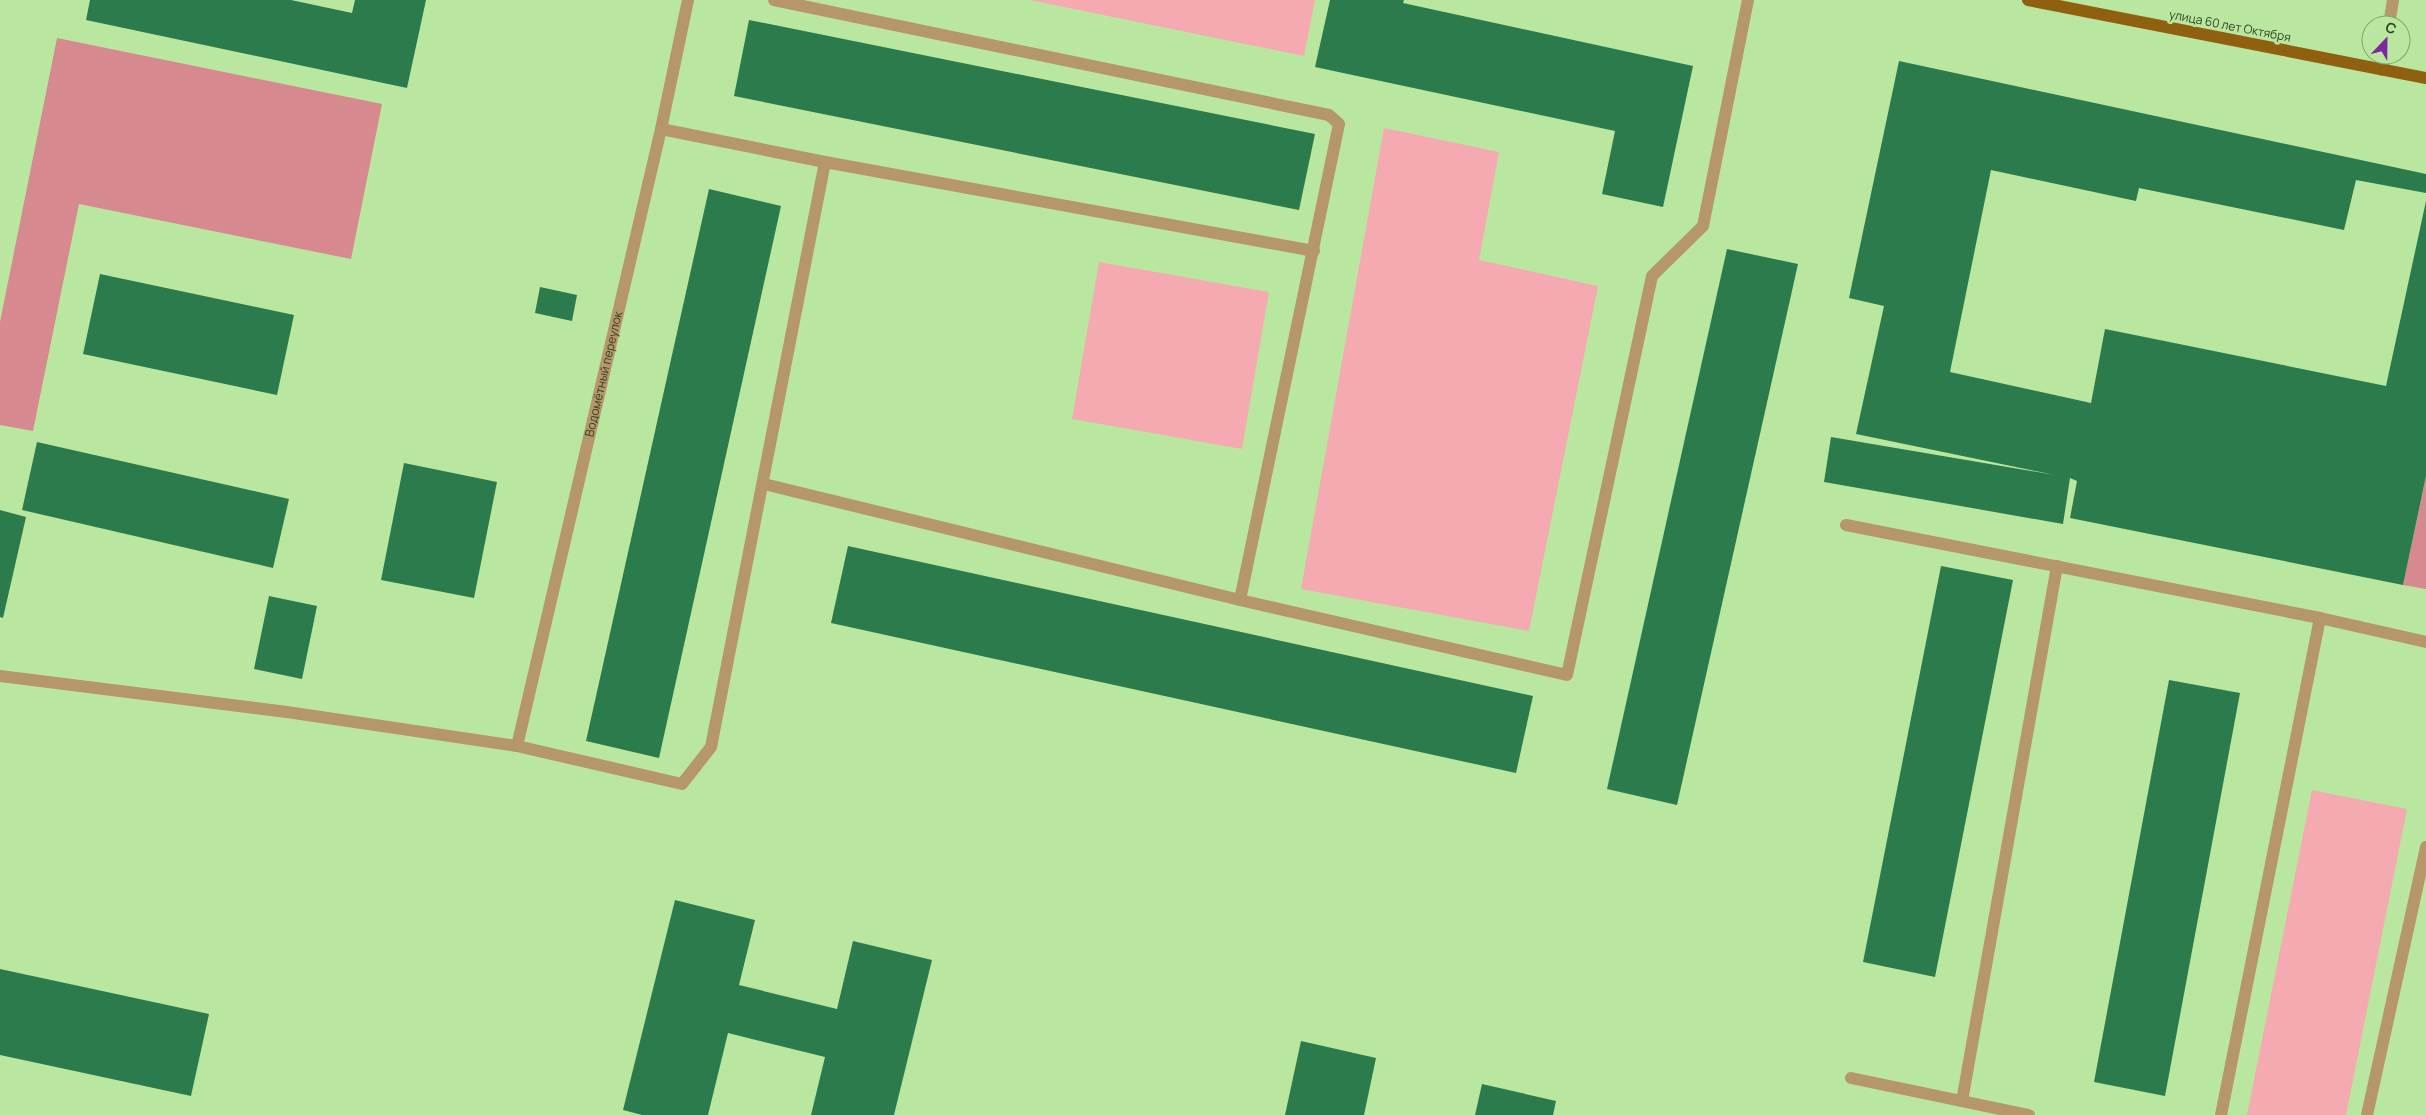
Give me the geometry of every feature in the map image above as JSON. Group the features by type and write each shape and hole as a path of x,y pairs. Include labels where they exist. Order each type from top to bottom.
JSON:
{"main road":[{"name":"улица 60 лет Октября","path":"2028,0 2426,78"}],"street":[{"name":"Водомётный переулок","path":"517,746 662,129 688,0"},
{"path":"774,0 1329,115 1339,124 1240,600"},
{"path":"764,484 1240,600 1566,676 1652,276 1703,226 1748,0"},
{"path":"2391,15 2393,0"},
{"path":"2382,70 2383,65"},
{"path":"662,129 825,162 1314,251"},
{"path":"0,676 287,712 517,746 682,784 711,747 764,484 825,162"},
{"path":"1846,525 2320,618 2426,642"},
{"path":"1962,1100 2057,566"},
{"path":"2221,1115 2320,618"},
{"path":"2367,1115 2426,847"},
{"path":"1851,1078 2029,1115"}],"shaded area":[{"path":"1030,0 1315,0 1304,56"},
{"path":"57,38 382,104 351,259 79,204 33,431 0,425 0,322"},
{"path":"1384,128 1499,152 1479,260 1598,286 1529,631 1301,589"},
{"path":"1099,262 1269,292 1242,449 1072,419"},
{"path":"2426,476 2426,589 2403,585"},
{"path":"2312,790 2407,809 2346,1115 2247,1115"}],"building":[{"path":"90,0 291,0 352,13 355,0 426,0 407,88 86,20"},
{"path":"1330,0 1404,0 1403,3 1693,66 1663,207 1602,194 1615,131 1315,67"},
{"path":"749,20 1315,134 1299,210 734,96"},
{"path":"1899,61 2426,174 2426,193 2356,180 2344,230 2139,188 2136,201 1991,170 1950,372 2091,403 2105,329 2386,386 2426,201 2426,476 2403,585 2070,518 2077,481 2070,478 2063,524 1824,482 1831,437 2055,475 1856,434 1884,306 1849,298"},
{"path":"709,189 781,206 659,758 586,741"},
{"path":"1727,249 1798,264 1677,805 1607,789"},
{"path":"100,274 294,315 277,395 83,354"},
{"path":"540,287 577,295 572,321 535,313"},
{"path":"37,442 289,499 273,568 22,510"},
{"path":"404,463 497,482 474,598 381,580"},
{"path":"0,510 26,517 3,618 0,617"},
{"path":"848,546 1533,696 1516,773 831,623"},
{"path":"1941,566 2013,580 1935,977 1863,962"},
{"path":"269,596 317,606 302,679 254,669"},
{"path":"2169,680 2240,693 2165,1096 2094,1082"},
{"path":"675,900 755,920 739,985 837,1009 853,941 932,960 894,1115 811,1115 825,1057 728,1033 708,1115 642,1115 623,1110"},
{"path":"0,969 209,1014 191,1096 0,1055"},
{"path":"1301,1041 1376,1058 1364,1115 1285,1115"},
{"path":"1482,1084 1556,1101 1553,1115 1475,1115"}]}
